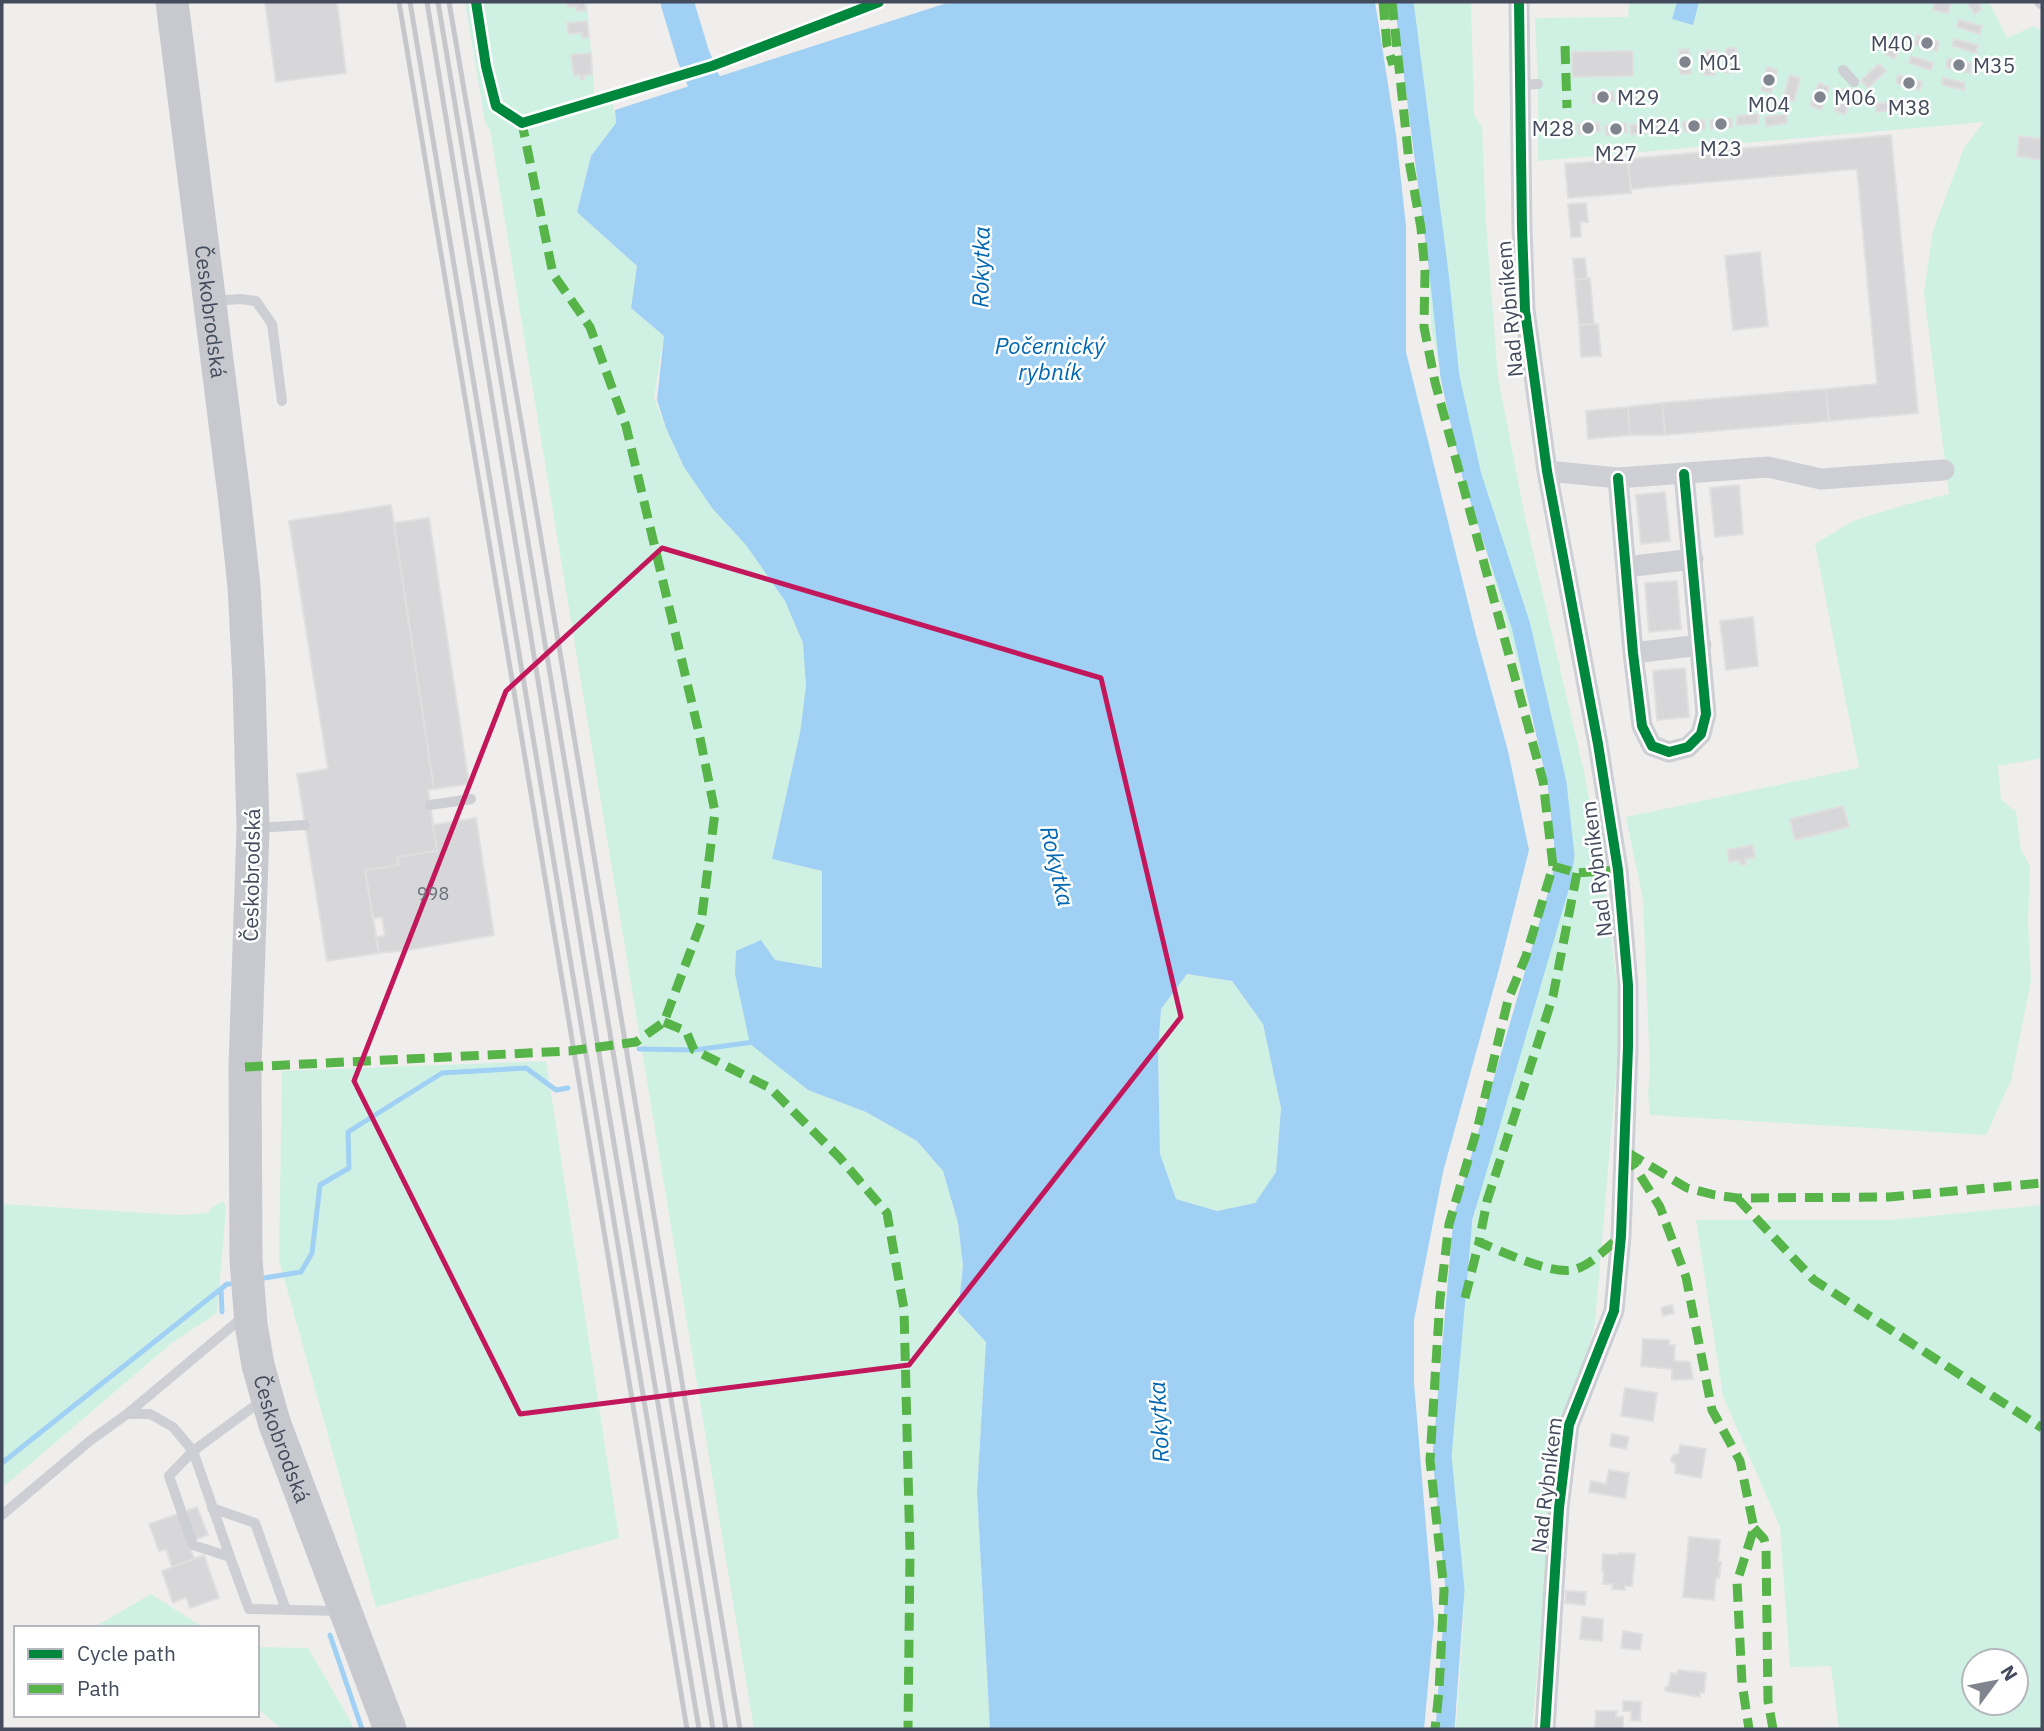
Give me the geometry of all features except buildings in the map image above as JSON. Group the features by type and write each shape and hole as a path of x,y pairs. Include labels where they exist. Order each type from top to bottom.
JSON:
{"main road":[{"name":"Českobrodská","path":"172,2 244,586 253,828 246,1067 246,1259 250,1312 266,1398 390,1729"}],"street":[{"name":"Nad Rybníkem","path":"1519,2 1529,85 1522,228 1525,310 1547,471 1598,744 1618,870 1628,985 1621,1236 1615,1311 1569,1425 1559,1508 1545,1729"},
{"path":"1547,471 1618,478 1768,467 1821,479 1944,470"},
{"path":"1618,478 1642,726 1652,746 1669,752 1688,747 1701,734 1706,714 1684,474"},
{"path":"1626,567 1693,559"},
{"path":"1633,653 1701,645"}],"lane":[{"path":"1843,71 1854,82"},
{"path":"210,301 256,301 272,324 282,401"},
{"path":"430,805 471,799"},
{"path":"253,828 305,825"},
{"path":"2,1515 90,1440 127,1414 250,1312"},
{"path":"230,1558 193,1545 169,1476 193,1451 266,1398"},
{"path":"127,1414 150,1414 173,1427 193,1451 249,1609 344,1611"},
{"path":"212,1508 255,1523 286,1609"}],"highlighted area":[{"path":"662,548 1101,678 1181,1017 909,1365 520,1414 354,1081 506,691"}],"green space":[{"path":"465,2 587,2 595,106 613,104 616,123 591,156 577,212 637,266 631,308 664,336 654,398 666,428 684,467 712,508 746,545 785,601 803,643 806,686 800,733 772,859 822,871 822,968 775,960 808,1090 866,1112 917,1141 943,1171 958,1223 963,1266 958,1312 986,1342 977,1492 990,1729 754,1729 490,130 485,121"},
{"path":"1413,2 1471,2 1474,115 1482,127 1486,223 1498,378 1526,522 1584,772 1603,877 1621,1015 1595,1323 1545,1580 1532,1729 1456,1729 1464,1609 1453,1489 1442,1456 1454,1425 1462,1270 1511,1054 1551,917 1560,858 1550,781 1464,470 1431,328 1426,120"},
{"path":"1629,2 1989,2 2007,38 2034,26 2042,31 2042,139 2019,136 2017,156 2042,160 2042,758 1998,766 2001,799 2016,812 2021,850 2030,866 2028,921 2031,981 2011,1080 1986,1135 1650,1115 1643,900 1626,817 1859,768 1815,544 1853,521 1949,494 1924,293 1933,231 1964,148 1984,122 1538,161 1535,18 1628,17","holes":["1843,806 1848,827 1795,840 1790,819","1752,845 1755,858 1745,859 1745,864 1740,865 1739,860 1729,862 1727,850"]},
{"path":"1187,974 1232,981 1263,1024 1281,1108 1276,1172 1255,1203 1217,1211 1176,1199 1160,1154 1158,1053 1161,1009"},
{"path":"546,1061 619,1538 376,1607 279,1260 282,1071"},
{"path":"223,1201 226,1208 217,1313 173,1342 2,1488 2,1204 179,1215 208,1213"},
{"path":"2042,1205 2042,1729 1839,1729 1831,1666 1790,1667 1780,1527 1723,1396 1696,1220 1891,1220"},
{"path":"151,1594 201,1626 96,1626"},
{"path":"259,1647 308,1648 353,1729 282,1729 259,1710"}],"water":[{"name":"Počernický rybník","path":"950,2 1375,2 1396,135 1406,226 1406,352 1476,635 1508,751 1529,850 1443,1172 1414,1320 1414,1383 1434,1622 1424,1729 990,1729 977,1492 986,1342 958,1312 963,1266 958,1223 943,1171 917,1141 866,1112 808,1090 750,1044 735,974 736,951 761,940 775,960 822,968 822,871 772,859 800,733 806,686 803,643 785,601 746,545 712,508 684,467 666,428 657,400 664,336 631,308 637,266 577,212 591,156 616,123 615,110","holes":["1187,974 1232,981 1263,1024 1281,1108 1276,1172 1255,1203 1217,1211 1176,1199 1160,1154 1158,1053 1161,1009"]},
{"path":"1677,2 1699,2 1693,25 1672,19"}],"waterway":[{"path":"677,2 704,82 728,121"},
{"path":"1404,2 1450,377 1472,476 1521,626 1557,783 1565,856 1561,882 1463,1218 1442,1456 1455,1590 1445,1729"},
{"path":"639,1049 694,1050 754,1042"},
{"path":"264,1278 301,1272 312,1253 320,1185 349,1168 348,1132 442,1073 526,1068 556,1090 568,1088"},
{"path":"2,1463 230,1284"},
{"path":"221,1289 222,1312"},
{"path":"330,1635 362,1729"}],"railway":[{"path":"399,2 687,1729"},
{"path":"410,2 699,1729"},
{"path":"427,2 608,1108 713,1729"},
{"path":"438,2 726,1729"},
{"path":"449,2 740,1729"}],"marked path":[{"path":"1383,2 1387,45 1393,65"},
{"path":"1392,2 1409,161 1421,228 1425,272 1424,327 1435,382 1543,781 1553,866 1526,956 1508,1000 1478,1126 1449,1224 1440,1299 1430,1460 1444,1590 1435,1729"},
{"path":"1565,46 1567,108"},
{"path":"245,1067 569,1051 636,1042 664,1022 701,923 715,812 699,733 626,426 590,327 553,274 522,123"},
{"path":"1553,866 1577,873 1618,870"},
{"path":"1577,873 1553,996 1487,1201 1479,1242 1551,1269 1572,1270 1592,1261 1621,1236"},
{"path":"664,1022 686,1031 694,1050 770,1088 839,1157 887,1213 904,1309 910,1552 908,1729"},
{"path":"1627,1152 1687,1188 1737,1198 1889,1197 2042,1183"},
{"path":"1626,1153 1660,1207 1686,1277 1712,1410 1740,1461 1754,1528 1737,1582 1742,1683 1749,1729"},
{"path":"1737,1198 1814,1280 2042,1428"},
{"path":"1465,1298 1479,1242"},
{"path":"1754,1528 1764,1539 1766,1548 1768,1701 1773,1729"}],"cycle path":[{"path":"476,2 486,66 496,106 522,123 712,66 879,2"},
{"path":"1519,2 1525,310 1547,471 1598,744 1618,870 1628,985 1621,1236 1614,1311 1569,1425 1559,1508 1545,1729"},
{"path":"1618,478 1642,726 1652,746 1669,752 1688,747 1701,734 1706,714 1684,474"}],"place":[{"name":"M40","path":"1927,43"},
{"name":"M01","path":"1685,62"},
{"name":"M35","path":"1959,65"},
{"name":"M04","path":"1769,80"},
{"name":"M38","path":"1909,83"},
{"name":"M29","path":"1603,97"},
{"name":"M06","path":"1820,97"},
{"name":"M23","path":"1721,124"},
{"name":"M24","path":"1694,126"},
{"name":"M28","path":"1588,128"},
{"name":"M27","path":"1616,129"}],"water label":[{"name":"Rokytka","path":"980,267"},
{"name":"Rokytka","path":"1058,866"},
{"name":"Rokytka","path":"1158,1422"}]}
